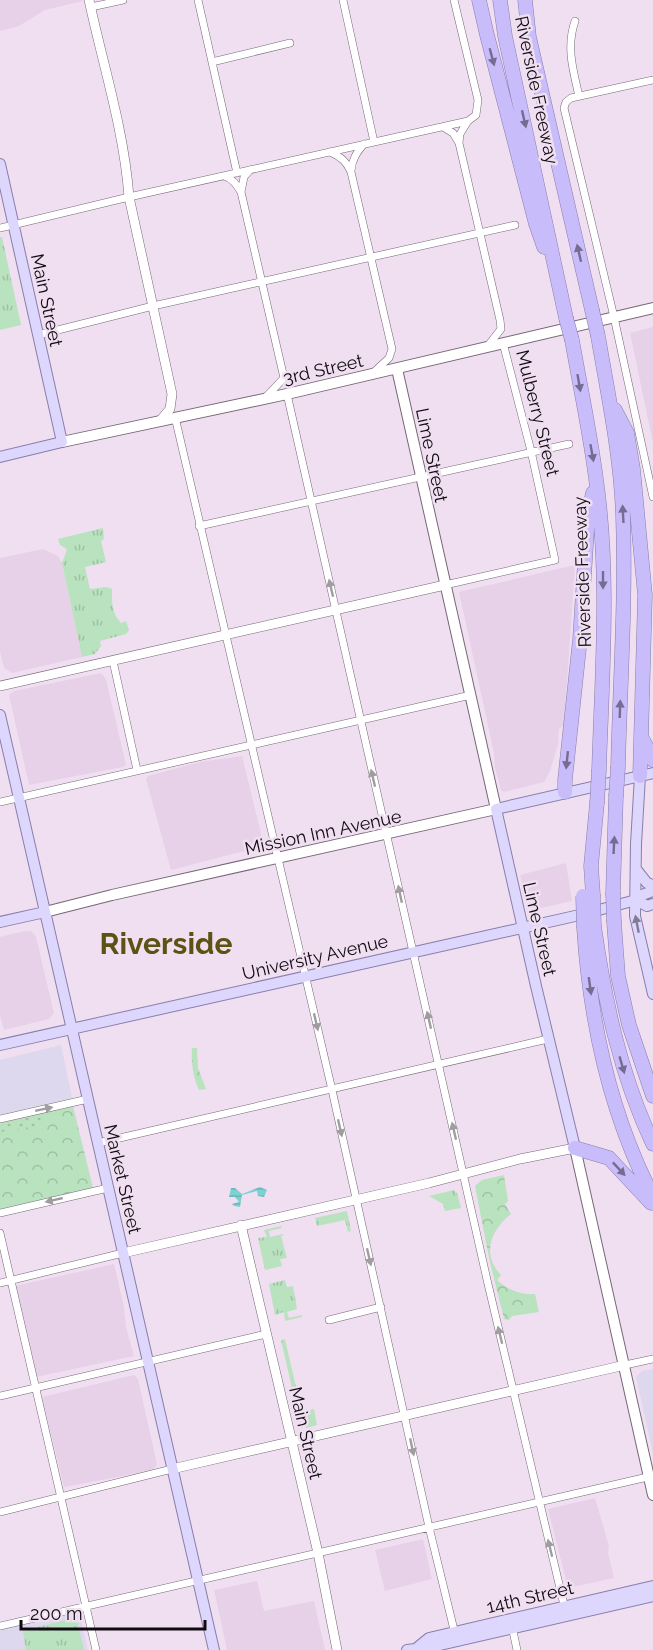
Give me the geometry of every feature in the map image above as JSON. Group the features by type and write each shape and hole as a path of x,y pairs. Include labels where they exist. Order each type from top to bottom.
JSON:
{"highway":[{"path":"479,0 536,224 563,303"},
{"name":"Riverside Freeway","path":"500,0 505,36 572,340 597,480 603,572 597,803 591,866 583,882 588,896 589,927"},
{"name":"Riverside Freeway","path":"527,0 529,37 592,310 617,447 623,515 624,584 612,893 620,986 629,1025 653,1096"},
{"path":"609,400 627,433 641,540 645,594 643,738 653,760"},
{"path":"566,792 565,780 588,514 597,480"},
{"path":"643,738 640,744 647,774"},
{"path":"589,927 625,1078 653,1144"},
{"path":"589,927 590,991 601,1053 612,1095 631,1150 653,1197"},
{"path":"575,1148 609,1158 653,1206"}],"main road":[{"name":"Main Street","path":"0,164 62,442"},
{"name":"3rd Street","path":"0,457 372,375 653,308"},
{"name":"Lime Street","path":"397,369 522,928 651,1476 653,1495"},
{"name":"Market Street","path":"0,715 214,1650"},
{"name":"Mission Inn Avenue","path":"0,922 647,774"},
{"path":"647,774 638,790 635,916 653,994"},
{"path":"636,869 646,883 653,885"},
{"name":"University Avenue","path":"0,1045 522,928 636,900 653,891"},
{"path":"636,900 651,906"},
{"name":"14th Street","path":"415,1649 429,1638 456,1636 511,1623 564,1605 653,1586"},
{"name":"14th Street","path":"511,1623 530,1623 653,1596"},
{"path":"530,1623 542,1616 564,1610 564,1605"}],"street":[{"path":"123,0 90,4 127,169 129,197 172,394 181,416 200,526 276,859 332,1090 429,1527 456,1636"},
{"path":"198,0 237,173"},
{"path":"343,0 374,142"},
{"path":"454,0 478,100 476,115 468,121 460,134 459,143"},
{"path":"575,21 570,50 579,96"},
{"path":"212,62 290,43"},
{"path":"653,80 571,98 566,102 564,108 614,317 653,497"},
{"path":"0,228 468,121"},
{"path":"443,127 453,133 459,143 500,320 501,329 487,347"},
{"path":"364,144 351,163 351,172 392,349 389,358 372,375"},
{"path":"330,152 340,157 351,172"},
{"path":"252,170 244,177 241,192 284,378 265,398"},
{"path":"222,176 230,178 241,192"},
{"path":"38,335 153,306 515,225"},
{"name":"Mulberry Street","path":"444,585 555,560 531,451 503,343"},
{"path":"160,421 169,412 172,405 172,394"},
{"path":"287,394 412,952 564,1605"},
{"path":"200,526 569,444"},
{"path":"0,686 444,585"},
{"path":"113,661 137,770"},
{"path":"0,802 471,695"},
{"path":"98,1143 548,1039"},
{"path":"0,1119 88,1099"},
{"path":"0,1283 356,1200 520,1159 575,1148"},
{"path":"0,1213 108,1188"},
{"name":"Main Street","path":"241,1225 318,1553 337,1650"},
{"path":"0,1233 96,1650"},
{"path":"329,1320 381,1307"},
{"path":"0,1396 266,1334"},
{"path":"0,1512 291,1441 653,1359"},
{"path":"0,1626 651,1476"},
{"path":"511,1623 517,1650"}],"shaded area":[{"path":"0,0 83,1 45,10 19,26 0,31"},
{"path":"653,327 653,443 630,333"},
{"path":"43,549 58,556 62,563 82,657 12,673 4,668 0,652 0,558"},
{"path":"575,565 564,725 559,729 558,745 550,771 544,782 504,792 501,790 495,768 494,753 459,592"},
{"path":"101,673 106,679 126,765 29,785 9,695 14,691"},
{"path":"242,756 264,846 171,870 146,779 148,776 200,762"},
{"path":"566,863 572,901 532,910 529,908 520,875"},
{"path":"31,931 36,937 54,1013 49,1019 4,1030 0,1016 0,937"},
{"path":"61,1045 72,1098 0,1115 0,1060"},
{"path":"260,1187 267,1190 264,1197 258,1196 257,1191 242,1195 240,1207 232,1204 239,1202 235,1197 229,1197 231,1188 235,1188 242,1194"},
{"path":"114,1264 134,1356 36,1377 15,1286"},
{"path":"653,1369 653,1454 636,1377 642,1371"},
{"path":"134,1375 138,1379 157,1464 155,1468 150,1471 64,1487 42,1397"},
{"path":"595,1498 609,1546 608,1553 614,1578 568,1588 548,1509"},
{"path":"423,1539 432,1579 385,1591 375,1550"},
{"path":"257,1581 264,1611 314,1601 325,1650 227,1650 214,1590"},
{"path":"79,1612 88,1650 0,1650 0,1630"}],"green space":[{"path":"0,237 2,237 21,325 0,330"},
{"path":"103,528 104,539 101,541 106,562 85,567 90,589 106,587 112,589 115,615 121,623 126,621 129,630 126,634 100,641 101,646 95,654 82,657 62,563 67,549 60,545 58,539"},
{"path":"192,1048 197,1048 198,1068 206,1089 199,1090 197,1085 193,1069"},
{"path":"73,1106 93,1188 0,1209 0,1123"},
{"path":"43,1114 44,1122 41,1125 0,1132 1,1124"},
{"path":"504,1175 508,1201 505,1204 511,1214 498,1227 494,1235 490,1251 491,1259 501,1275 497,1280 514,1291 535,1294 539,1312 512,1316 509,1320 504,1319 475,1186 482,1180"},
{"path":"454,1190 461,1208 445,1211 443,1204 429,1196"},
{"path":"347,1211 351,1231 348,1232 345,1220 317,1226 315,1218"},
{"path":"281,1226 282,1228 269,1231 270,1237 284,1235 281,1236 287,1258 280,1259 282,1266 265,1270 258,1238 267,1237 264,1230"},
{"path":"285,1280 287,1287 293,1286 297,1309 287,1312 289,1318 302,1315 302,1317 285,1321 284,1312 275,1315 269,1284"},
{"path":"285,1339 301,1409 297,1410 281,1340"},
{"path":"314,1409 317,1425 306,1428 300,1423 298,1413"},
{"path":"76,1617 84,1650 26,1650 23,1631"}],"district":[{"name":"Riverside","path":"166,943"}]}
